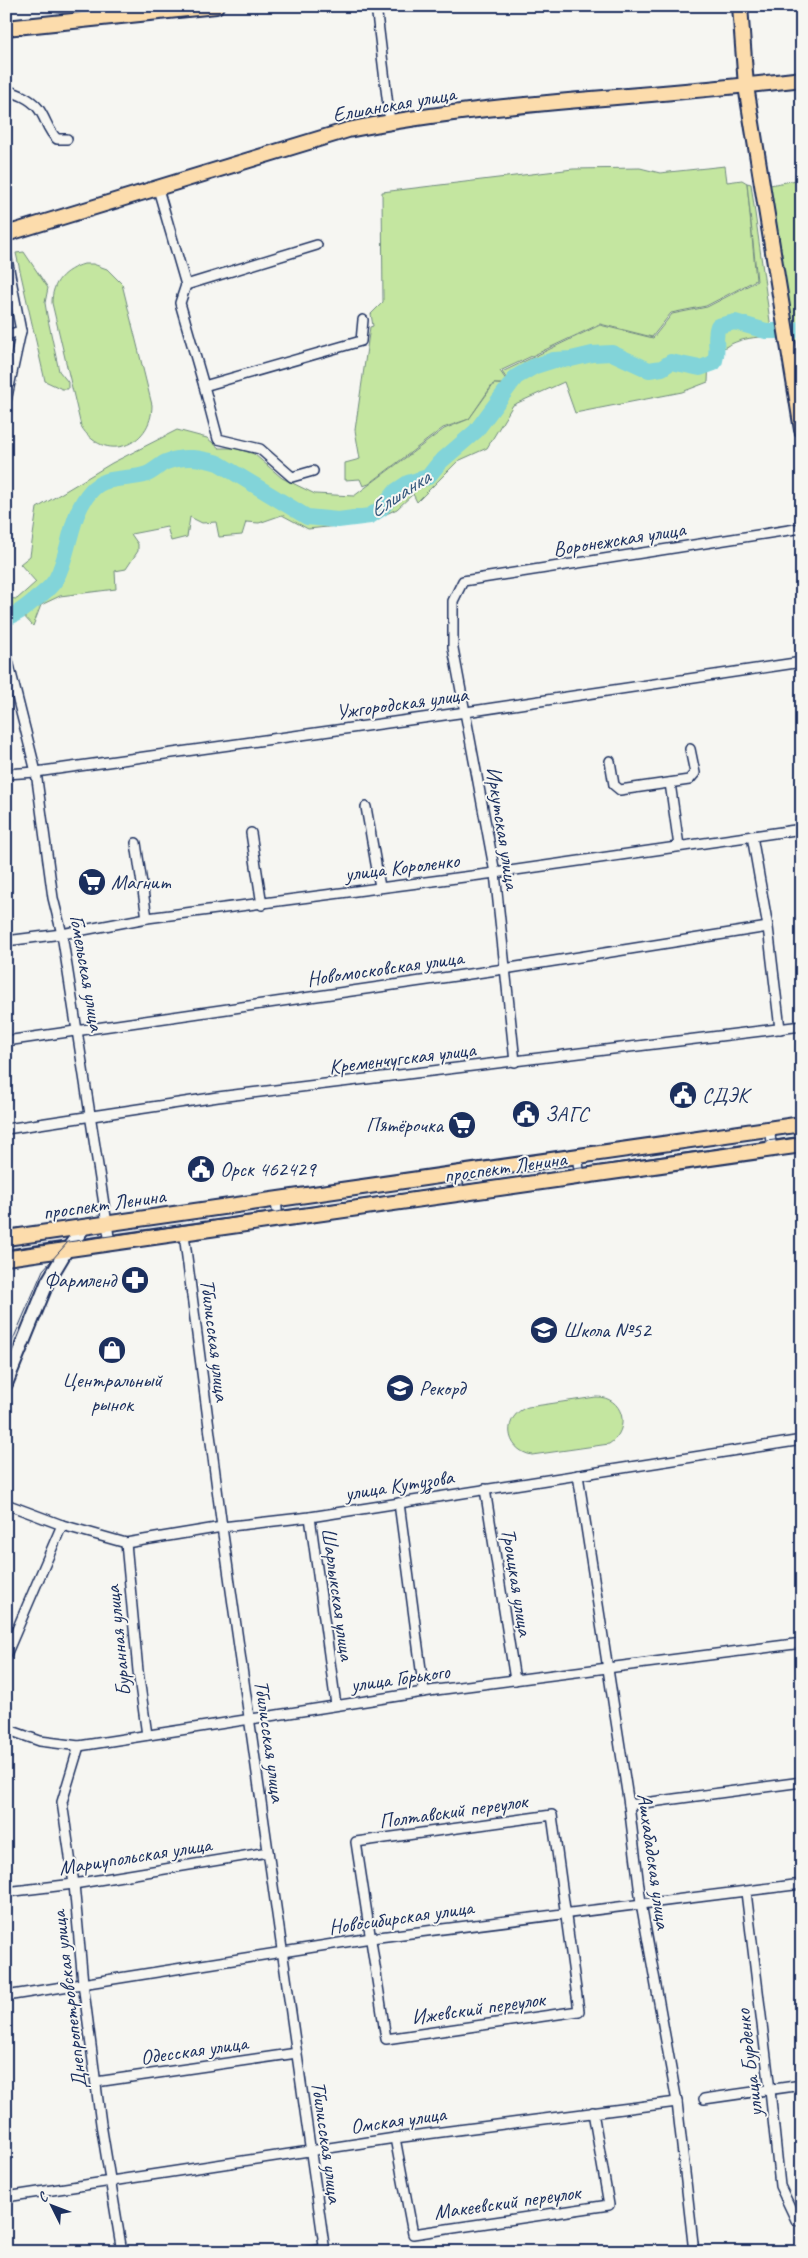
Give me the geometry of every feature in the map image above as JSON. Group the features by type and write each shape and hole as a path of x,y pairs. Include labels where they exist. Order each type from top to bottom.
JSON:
{"main road":[{"path":"6,28 216,6"},
{"path":"740,6 746,86 802,430"},
{"name":"Елшанская улица","path":"6,234 348,130 457,112 746,86 802,79"},
{"name":"проспект Ленина","path":"6,1238 802,1124"},
{"name":"проспект Ленина","path":"6,1258 184,1234 629,1168 802,1145"}],"street":[{"path":"376,6 390,122"},
{"path":"6,90 30,100 38,108 50,132 57,139 67,138"},
{"path":"158,189 186,285 180,303 218,439 260,449 292,477 313,471"},
{"path":"186,285 317,245"},
{"path":"6,254 21,331 6,401"},
{"path":"204,386 361,341 363,320"},
{"path":"6,335 21,331"},
{"name":"Воронежская улица","path":"453,600 463,581 802,528"},
{"name":"Иркутская улица","path":"453,600 453,648 495,873 515,1062"},
{"name":"Гомельская улица","path":"6,653 36,772 53,898 62,934 110,1243"},
{"name":"Ужгородская улица","path":"6,774 36,772 466,712 802,662"},
{"path":"610,760 614,785 620,790 689,780 695,774 690,749"},
{"path":"670,783 680,846"},
{"path":"366,807 380,886"},
{"name":"улица Короленко","path":"6,941 62,934 147,918 262,904 380,886 495,873 802,829"},
{"path":"251,834 262,904"},
{"path":"752,836 768,927 780,1029"},
{"path":"136,843 147,918"},
{"name":"Новомосковская улица","path":"6,1041 504,969 768,927"},
{"name":"Кременчугская улица","path":"6,1129 218,1097 802,1026"},
{"path":"769,1128 772,1149"},
{"path":"626,1149 629,1168"},
{"path":"577,1156 580,1176"},
{"path":"457,1173 459,1194"},
{"path":"276,1199 278,1220"},
{"path":"6,1384 48,1281 66,1251 85,1226"},
{"name":"Тбилисская улица","path":"184,1234 222,1528 325,2250"},
{"name":"улица Кутузова","path":"6,1504 62,1524 126,1543 310,1517 802,1440"},
{"name":"Ашхабадская улица","path":"578,1475 629,1805 641,1904 677,2102 694,2252"},
{"name":"Троицкая улица","path":"485,1489 515,1680"},
{"path":"399,1503 424,1692"},
{"name":"Шарлыкская улица","path":"310,1517 336,1705"},
{"path":"6,1655 62,1524"},
{"name":"Буранная улица","path":"126,1543 138,1671 147,1735"},
{"name":"улица Горького","path":"6,1729 40,1741 79,1746 424,1692 802,1643"},
{"name":"Днепропетровская улица","path":"79,1746 62,1802 74,1884 83,1984 96,2082 122,2252"},
{"path":"629,1805 802,1782"},
{"name":"Полтавский переулок","path":"371,1938 356,1842 552,1814 566,1914"},
{"name":"Мариупольская улица","path":"6,1892 74,1884 268,1852"},
{"name":"Новосибирская улица","path":"6,1996 371,1938 802,1884"},
{"name":"улица Бурденко","path":"746,1892 780,2186 796,2220 802,2222"},
{"name":"Ижевский переулок","path":"371,1938 386,2039 579,2011 566,1914"},
{"name":"Одесская улица","path":"96,2082 297,2053"},
{"path":"704,2099 802,2085"},
{"name":"Омская улица","path":"6,2197 310,2150 677,2102"},
{"name":"Макеевский переулок","path":"395,2138 413,2234 609,2205 593,2112"},
{"path":"305,2252 325,2250"}],"green space":[{"path":"725,166 727,182 742,180 747,183 756,280 706,306 671,313 652,337 600,324 500,371 509,384 493,384 469,419 443,428 369,484 363,486 360,479 345,480 345,463 360,459 355,430 370,327 373,326 371,314 383,302 382,192 573,169 640,168 660,173"},
{"path":"802,179 802,341 793,344 770,185"},
{"path":"747,183 751,184 772,336 739,341 725,347 709,358 708,382 682,392 575,413 564,382 513,405 487,448 458,461 417,502 413,494 397,509 367,523 308,529 282,515 259,523 246,522 242,535 219,537 216,522 202,523 190,517 187,537 171,541 167,527 131,534 138,544 138,551 126,569 115,571 116,589 60,596 41,605 33,626 20,612 10,614 6,619 6,598 17,599 36,582 20,564 30,556 37,508 112,463 177,430 207,438 219,448 235,448 254,454 282,478 315,494 354,496 444,429 469,419 494,384 511,385 502,372 600,325 653,338 672,314 707,307 757,281"},
{"path":"24,252 48,288 45,303 47,315 59,371 68,382 68,389 62,389 45,381 16,253"},
{"path":"84,264 93,264 107,269 122,284 152,405 150,420 144,431 125,446 101,445 90,438 81,426 52,303 54,289 60,278 65,273"},
{"path":"596,1397 605,1398 613,1402 618,1407 621,1415 620,1430 616,1438 609,1444 532,1455 516,1447 512,1440 510,1424 520,1411 528,1407"}],"waterway":[{"name":"Елшанка","path":"6,618 23,609 45,592 54,582 65,557 78,511 91,491 104,482 147,474 164,463 173,460 199,459 218,463 307,517 338,520 370,516 382,508 396,491 408,483 428,477 439,463 476,431 516,377 535,366 554,360 612,353 649,370 662,368 671,362 700,368 714,363 718,326 735,322 766,331 794,331 802,328"}],"tram line":[{"path":"6,1251 802,1136"},
{"path":"6,1356 43,1270 68,1242"}],"place":[{"name":"Магнит","path":"92,882"},
{"name":"СДЭК","path":"683,1095"},
{"name":"ЗАГС","path":"526,1114"},
{"name":"Пятёрочка","path":"462,1125"},
{"name":"Орск 462429","path":"201,1169"},
{"name":"Фармленд","path":"135,1280"},
{"name":"Школа №52","path":"544,1330"},
{"name":"Центральный рынок","path":"112,1350"},
{"name":"Рекорд","path":"400,1388"}]}
